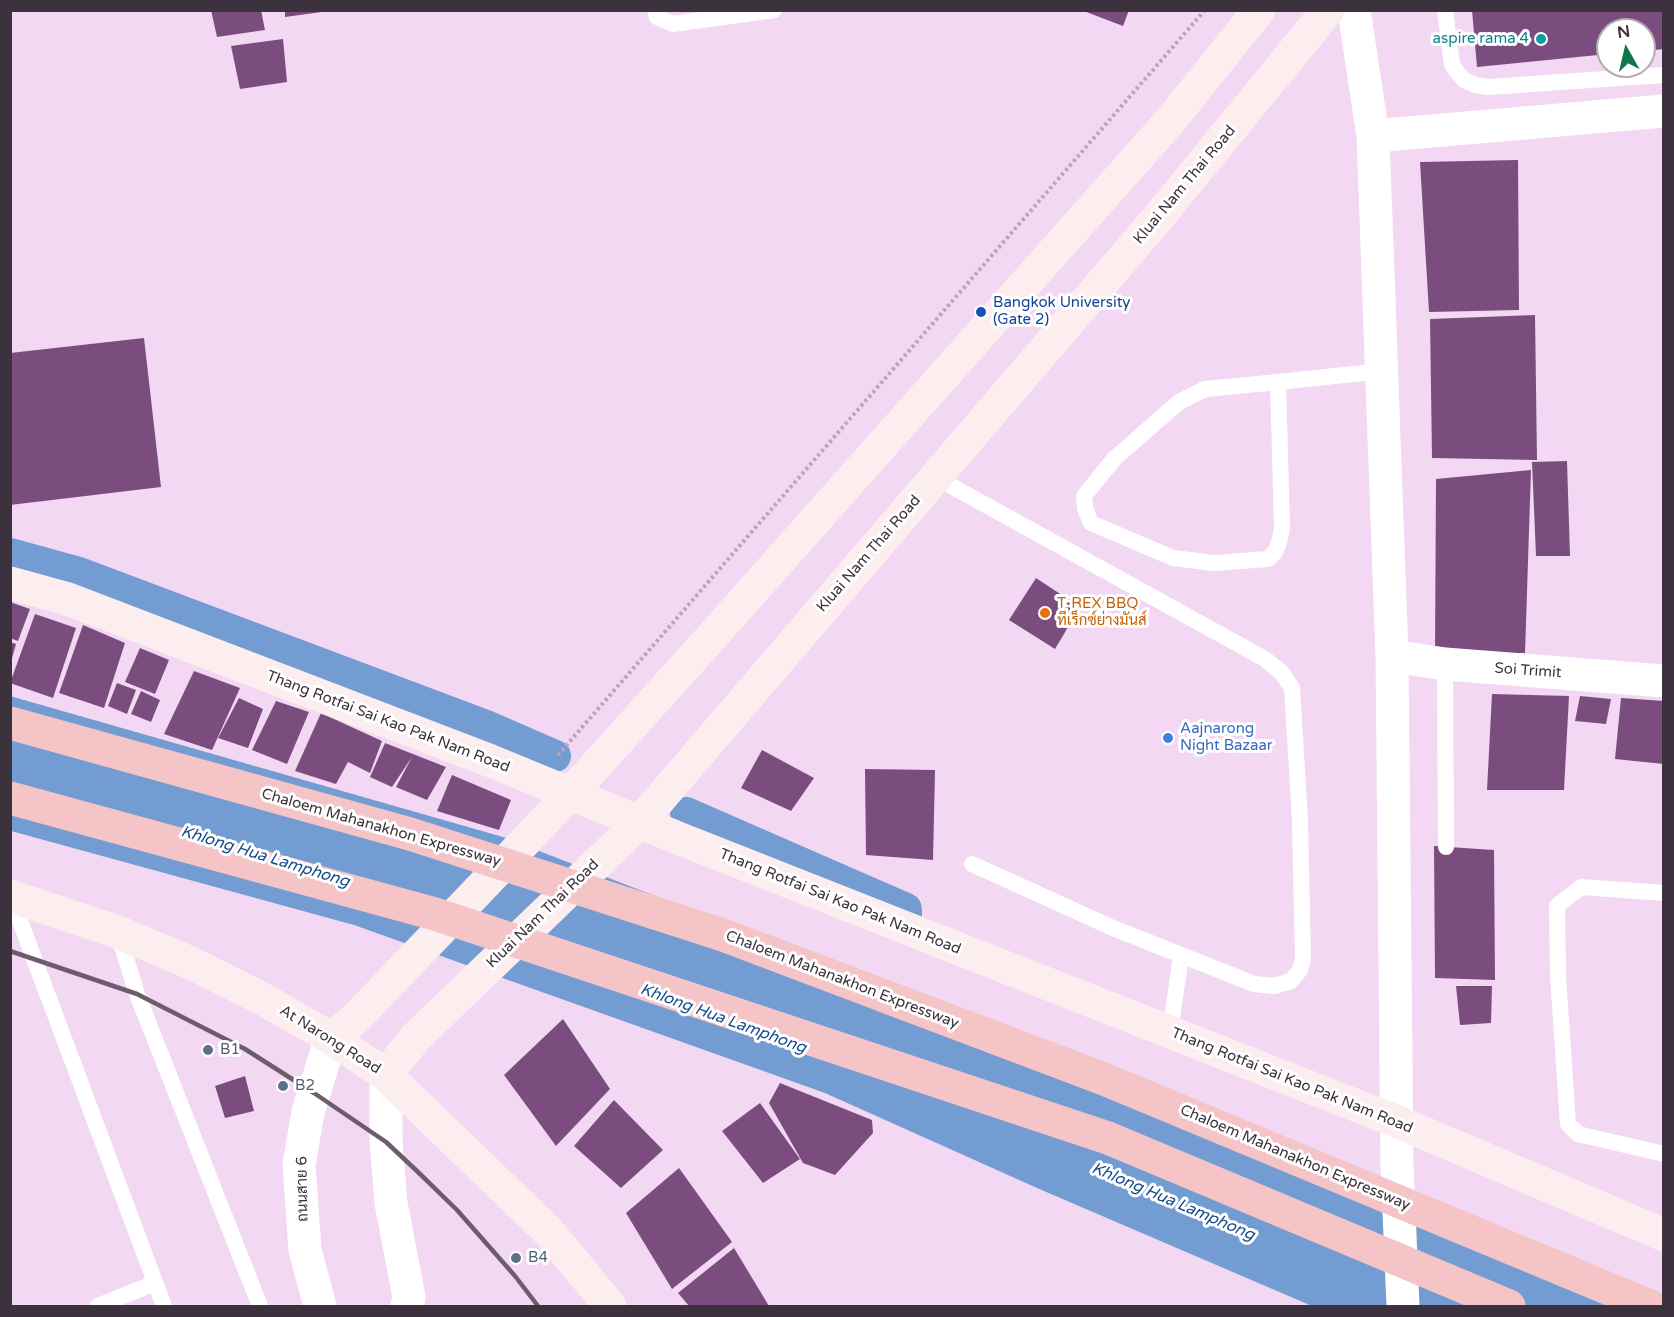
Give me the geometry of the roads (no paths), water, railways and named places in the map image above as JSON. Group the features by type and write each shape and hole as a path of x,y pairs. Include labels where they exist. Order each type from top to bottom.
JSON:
{"highway":[{"name":"Chaloem Mahanakhon Expressway","path":"10,723 410,834 723,935 1104,1079 1650,1306"},
{"path":"10,798 435,914 1108,1138 1509,1306"}],"main road":[{"path":"343,1029 474,896 571,793 724,624 1170,122 1259,10"},
{"name":"Kluai Nam Thai Road","path":"386,1075 415,1038 640,822 1157,219 1328,10"},
{"name":"Thang Rotfai Sai Kao Pak Nam Road","path":"10,583 68,599 537,779 640,822 1398,1122 1664,1235"},
{"name":"At Narong Road","path":"10,896 118,932 191,963 261,998 343,1029 386,1075 548,1231 610,1306"}],"street":[{"path":"1354,10 1373,136 1382,371 1392,656 1397,1166 1403,1306"},
{"path":"1373,136 1664,111"},
{"name":"Soi Trimit","path":"1392,656 1445,664 1664,681"},
{"name":"ถนนสาย 6","path":"320,1306 305,1250 299,1165 308,1112 343,1029"},
{"path":"386,1075 386,1142 391,1203 409,1297 407,1306"}],"lane":[{"path":"655,10 657,17 673,24 774,10"},
{"path":"1445,10 1452,64 1464,80 1475,85 1488,87 1664,75"},
{"path":"1278,382 1282,528 1275,552 1268,559 1214,563 1173,558 1091,523 1085,508 1084,496 1114,459 1179,402 1205,390 1278,382 1382,371"},
{"path":"935,477 1265,659 1282,674 1292,688 1303,958 1300,970 1291,981 1274,986 1254,984 1113,928 972,864"},
{"path":"1445,664 1446,848"},
{"path":"1664,893 1581,886 1557,906 1557,930 1568,1124 1578,1134 1664,1154"},
{"path":"10,896 164,1306"},
{"path":"118,932 137,994 260,1306"},
{"path":"1170,1032 1181,956"},
{"path":"98,1306 155,1282"}],"water":[{"name":"Khlong Hua Lamphong","path":"10,696 503,837 1086,1063 1663,1295 1663,1306 1312,1306 1037,1188 825,1093 354,925 11,831"}],"waterway":[{"path":"10,554 79,573 486,726 555,756"},
{"path":"686,813 906,909 906,921"}],"railway":[{"path":"10,951 137,994 245,1049 314,1093 386,1142 418,1172 457,1210 538,1306"}],"place":[{"name":"aspire rama 4","path":"1541,39"},
{"name":"Bangkok University (Gate 2)","path":"981,312"},
{"name":"T-REX BBQ ทีเร็กซ์ย่างมันส์","path":"1045,613"},
{"name":"Aajnarong Night Bazaar","path":"1168,738"},
{"name":"B1","path":"208,1050"},
{"name":"B2","path":"283,1086"},
{"name":"B4","path":"516,1258"}]}
